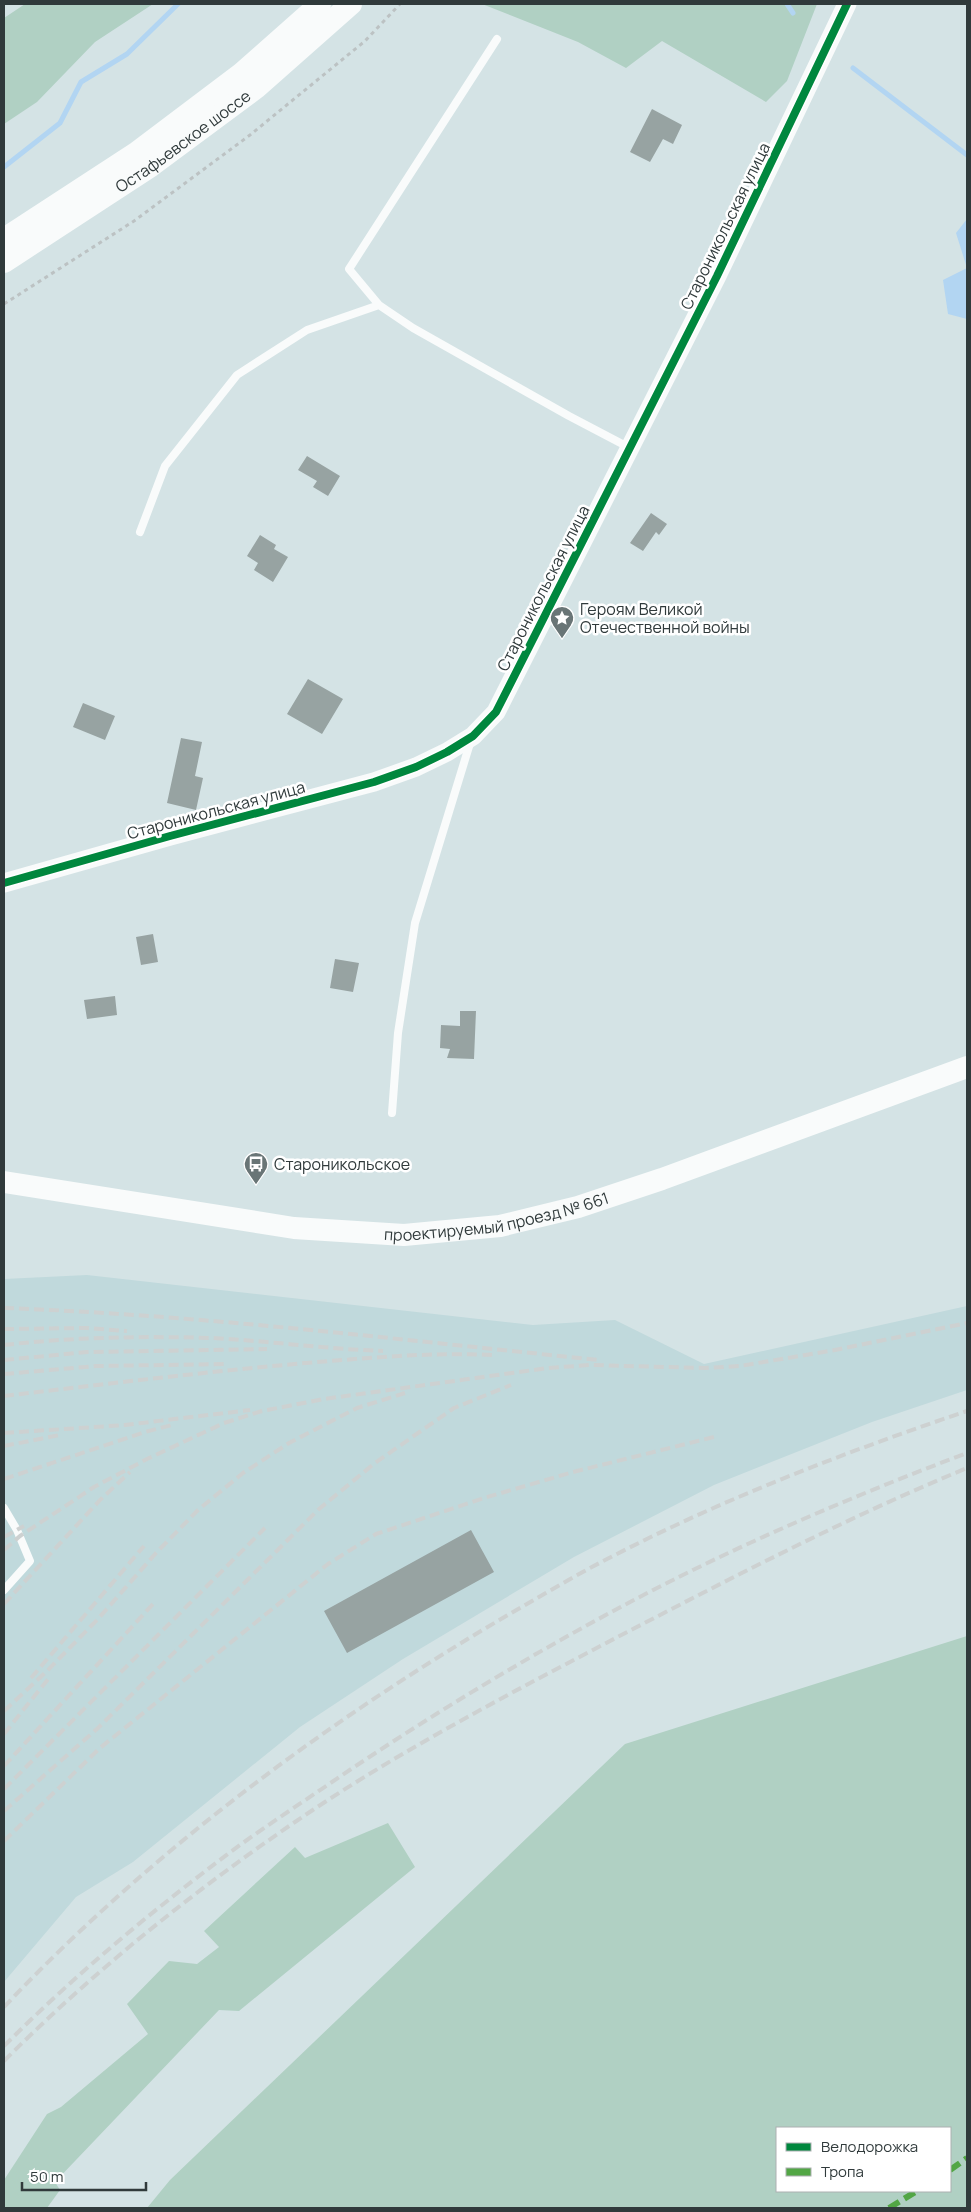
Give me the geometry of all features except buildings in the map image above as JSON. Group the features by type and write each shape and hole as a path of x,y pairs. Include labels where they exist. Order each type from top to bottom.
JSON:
{"main road":[{"name":"Остафьевское шоссе","path":"4,239 136,153 242,72 320,4"},
{"name":"Остафьевское шоссе","path":"4,262 166,155 256,88 351,4"},
{"name":"проектируемый проезд № 661","path":"4,1182 294,1228 404,1235 500,1226 578,1207 653,1182 967,1067"}],"street":[{"name":"Староникольская улица","path":"4,883 170,836 374,782 416,767 447,752 473,736 496,712 717,276 848,4"}],"lane":[{"path":"497,39 349,269 379,306 413,328 569,416 630,448"},
{"path":"140,532 165,466 237,376 307,330 379,306"},
{"path":"392,1113 398,1033 415,923 473,736"},
{"path":"4,1508 17,1530 30,1561 4,1590"}],"path":[{"path":"4,304 134,221 250,135 365,41 400,4"}],"shaded area":[{"path":"87,1275 533,1325 615,1320 704,1364 967,1306 967,1390 872,1422 714,1485 574,1557 403,1659 300,1727 133,1862 76,1897 4,1982 4,1279"}],"green space":[{"path":"25,4 153,4 95,42 37,102 4,124 4,18"},
{"path":"482,4 817,4 787,81 766,102 662,41 626,68 578,42"},
{"path":"967,1636 967,2208 147,2208 170,2180 625,1744"},
{"path":"388,1823 415,1867 239,2011 219,2010 55,2182 60,2190 47,2208 4,2208 4,2180 47,2114 61,2107 148,2034 127,2004 169,1961 197,1964 219,1947 204,1931 295,1847 305,1858"}],"water":[{"path":"967,219 967,268 956,233"},
{"path":"967,268 967,319 948,314 943,280"}],"waterway":[{"path":"4,167 60,123 81,82 127,54 178,4"},
{"path":"787,4 793,13"},
{"path":"853,68 967,155"}],"railway":[{"path":"4,1308 79,1311 227,1322 599,1360"},
{"path":"4,1550 20,1536 94,1487 147,1459 224,1423 262,1411 324,1399 548,1368 590,1365 705,1368 740,1366 835,1350 967,1323"},
{"path":"4,1329 86,1328 127,1331"},
{"path":"4,1345 82,1339 186,1337 383,1351"},
{"path":"4,1360 87,1352 267,1349"},
{"path":"4,1396 192,1374 376,1357 492,1355"},
{"path":"4,1374 96,1366 228,1364"},
{"path":"4,1811 98,1728 319,1509 375,1463 454,1408 511,1385"},
{"path":"4,1711 46,1672 98,1619 156,1553 198,1510 243,1473 289,1443 357,1408 405,1393"},
{"path":"4,1433 125,1425 250,1410"},
{"path":"4,2007 59,1951 175,1847 299,1751 429,1663 567,1581 654,1535 786,1477 967,1411"},
{"path":"4,1479 145,1432 172,1425"},
{"path":"4,1446 60,1435"},
{"path":"4,1841 100,1748 328,1564 376,1534 484,1498 573,1472 714,1437"},
{"path":"4,2046 107,1951 216,1863 329,1784 440,1712 554,1644 673,1580 755,1540 882,1486 967,1453"},
{"path":"4,2061 72,1996 181,1905 256,1849 335,1795 418,1745 590,1651 798,1545 882,1505 967,1468"},
{"path":"4,1604 100,1500 130,1472"},
{"path":"4,1537 24,1526"},
{"path":"4,1789 265,1528"},
{"path":"31,1678 144,1546"},
{"path":"4,1766 153,1604"},
{"path":"4,1734 49,1678"}],"marked path":[{"path":"951,2169 967,2158"},
{"path":"889,2208 915,2192"}],"cycle path":[{"path":"4,883 170,836 374,782 416,767 447,752 473,736 496,712 717,276 847,4"}],"place":[{"name":"Героям Великой Отечественной войны","path":"562,639"},
{"name":"Староникольское","path":"256,1185"}]}
